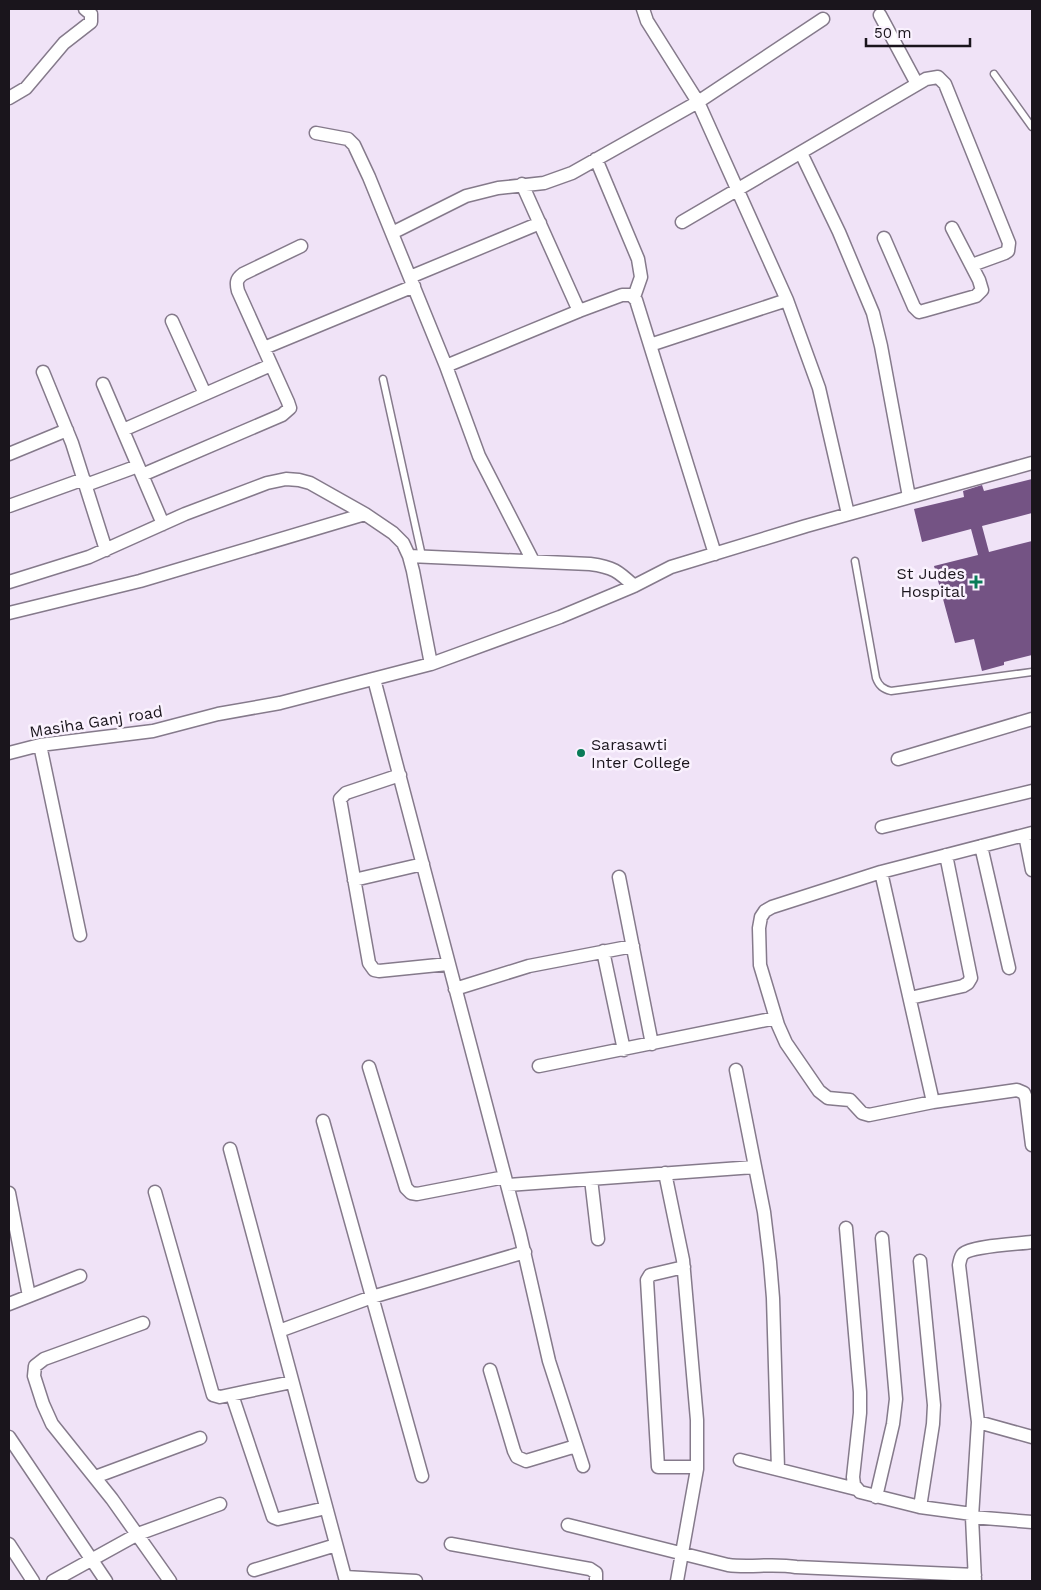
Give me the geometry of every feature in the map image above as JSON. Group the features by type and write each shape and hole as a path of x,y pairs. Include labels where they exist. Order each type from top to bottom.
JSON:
{"street":[{"path":"9,98 26,88 64,43 88,24 92,16 85,9"},
{"path":"643,9 647,21 698,102 788,300 819,388 848,514"},
{"path":"880,15 918,84"},
{"path":"392,233 466,196 498,188 556,180 698,102 823,19"},
{"path":"682,222 737,188 801,153 918,84 933,76 938,76 945,84 1009,243 1009,248 1004,253 972,265"},
{"path":"316,134 348,139 354,145 369,177 446,366 479,456 533,561"},
{"path":"801,153 839,232 872,313 881,346 909,497"},
{"path":"596,159 638,259 640,277 634,297 715,554"},
{"path":"522,184 579,311"},
{"path":"264,348 540,223"},
{"path":"884,238 914,307 919,312 981,293 982,285 952,228"},
{"path":"9,506 85,482 140,470 288,411 289,405 236,283 238,277 243,274 301,246"},
{"path":"446,366 622,295 627,294 634,297"},
{"path":"650,345 788,300"},
{"path":"172,321 206,394"},
{"path":"123,430 271,364"},
{"path":"43,372 67,430 106,550"},
{"path":"103,384 163,524"},
{"path":"9,454 67,430"},
{"name":"Masiha Ganj road","path":"9,753 40,745 154,731 218,714 280,703 431,664 560,617 634,586 672,567 848,514 1032,463"},
{"path":"9,582 106,550 163,524 267,483 286,479 299,480 310,483 393,533 415,556 431,664"},
{"path":"9,613 140,581 364,514"},
{"path":"415,556 606,566 618,572 634,586"},
{"path":"374,679 525,1252 549,1361 583,1466"},
{"path":"898,759 1032,719"},
{"path":"40,745 80,936"},
{"path":"400,775 346,793 340,799 369,963 374,970 448,964"},
{"path":"882,827 1032,790"},
{"path":"1032,870 1029,834 881,872 772,907 765,911 761,917 759,928 760,959 776,1018 786,1043 818,1092 825,1098 850,1100 862,1113 869,1115 933,1102 1013,1090 1021,1091 1026,1098 1032,1145"},
{"path":"981,846 1009,968"},
{"path":"910,998 963,986 971,978 946,855"},
{"path":"354,880 423,864"},
{"path":"881,872 933,1102"},
{"path":"619,877 652,1044"},
{"path":"455,989 528,966 633,946"},
{"path":"602,952 624,1050"},
{"path":"539,1066 776,1018"},
{"path":"369,1066 406,1188 410,1193 417,1194 506,1181 590,1179 754,1167"},
{"path":"736,1070 764,1212 771,1271 778,1469"},
{"path":"323,1121 422,1476"},
{"path":"230,1149 346,1579 416,1581"},
{"path":"665,1174 684,1268 697,1420 697,1467 677,1581"},
{"path":"590,1179 598,1239"},
{"path":"155,1192 212,1393 217,1397 232,1395 292,1382"},
{"path":"9,1193 29,1296"},
{"path":"846,1228 860,1392 860,1413 852,1476 856,1489"},
{"path":"876,1497 893,1424 896,1399 882,1238"},
{"path":"568,1525 728,1565 743,1567 784,1565 975,1578 972,1516 978,1422 959,1265 960,1258 964,1253 977,1249 1032,1242"},
{"path":"279,1331 372,1297 525,1252"},
{"path":"920,1261 934,1405 933,1424 920,1507"},
{"path":"684,1268 650,1275 647,1280 658,1467 697,1467"},
{"path":"9,1304 80,1276"},
{"path":"142,1324 44,1359 35,1366 34,1376 48,1416 138,1534 170,1581"},
{"path":"490,1370 517,1457 526,1461 576,1446"},
{"path":"232,1395 273,1517 278,1519 326,1508"},
{"path":"978,1422 1032,1437"},
{"path":"9,1437 106,1581"},
{"path":"95,1477 200,1438"},
{"path":"740,1460 920,1507 972,1516 1032,1522"},
{"path":"53,1581 138,1534 220,1504"},
{"path":"9,1544 33,1581"},
{"path":"451,1544 590,1569 596,1573 596,1581"},
{"path":"254,1570 336,1545"}],"lane":[{"path":"994,74 1032,127"},
{"path":"383,379 415,556"},
{"path":"855,561 876,678 885,690 929,687 1032,672"}],"building":[{"path":"1032,479 1032,513 982,526 989,552 1032,541 1032,655 1004,662 1004,665 982,671 974,639 955,643 934,566 978,555 971,529 922,542 914,509 964,497 963,491 982,485 984,491"}],"place":[{"name":"St Judes Hospital","path":"976,582"},
{"name":"Sarasawti Inter College","path":"581,753"}]}
